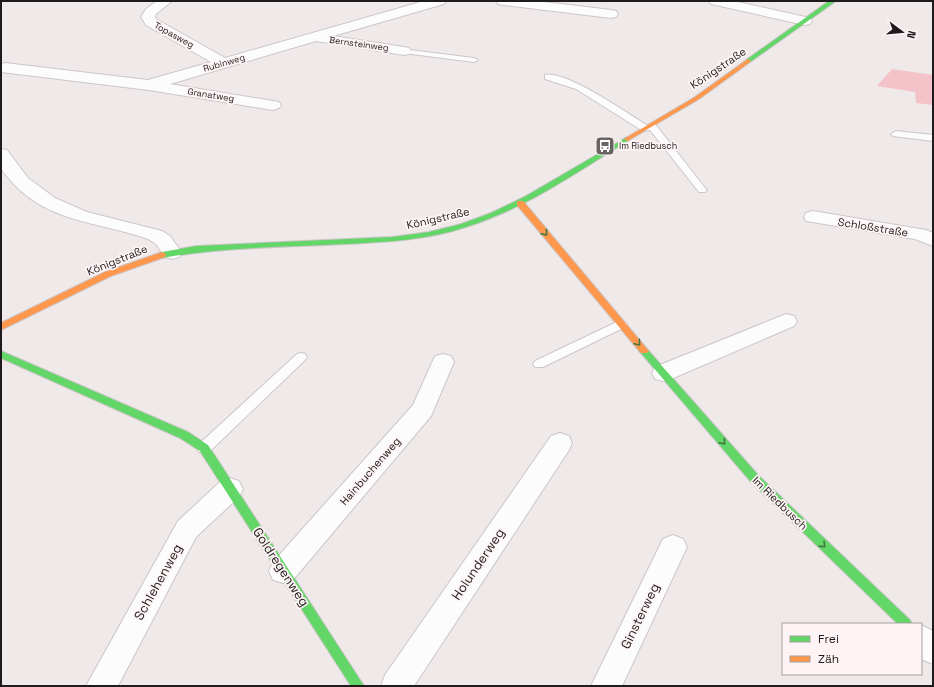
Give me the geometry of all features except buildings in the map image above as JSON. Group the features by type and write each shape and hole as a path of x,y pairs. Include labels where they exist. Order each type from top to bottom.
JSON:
{"street":[{"name":"Topasweg","path":"165,1 151,12 148,17 152,22 223,63"},
{"name":"Rubinweg","path":"3,67 149,85 439,1"},
{"path":"503,1 611,14"},
{"path":"716,1 805,22"},
{"name":"Königstraße","path":"1,327 116,271 146,259 172,253 196,249 392,239 429,234 463,226 494,215 520,203 649,127 709,89 833,1"},
{"name":"Bernsteinweg","path":"314,38 404,50"},
{"name":"Granatweg","path":"149,85 272,105"},
{"path":"1,154 15,176 35,194 47,201 95,220 155,235 163,240 172,253"},
{"name":"Im Riedbusch","path":"520,203 621,324 755,479 905,623"},
{"name":"Schloßstraße","path":"813,217 919,234 933,240"},
{"path":"663,373 786,321"},
{"name":"Goldregenweg","path":"1,354 184,435 204,448 358,686"},
{"name":"Hainbuchenweg","path":"283,571 424,410 443,362"},
{"name":"Holunderweg","path":"396,686 560,443"},
{"name":"Schlehenweg","path":"101,686 187,529 230,490"},
{"name":"Ginsterweg","path":"606,686 673,547"},
{"path":"922,640 933,650"}],"lane":[{"path":"404,50 474,60"},
{"path":"548,77 579,87 649,127 702,190"},
{"path":"896,134 933,138"},
{"path":"539,364 621,324"},
{"path":"204,448 301,357"}],"shaded area":[{"path":"892,69 933,75 933,105 916,103 915,92 877,86"}],"traffic: fast":[{"path":"748,61 833,1"},
{"path":"162,255 196,249 392,239 429,234 463,226 494,215 529,198 627,139"},
{"path":"644,351 755,479 905,623"},
{"path":"1,354 184,435 204,448 358,686"}],"traffic: slow":[{"path":"627,139 697,98 748,61"},
{"path":"520,203 644,351"},
{"path":"1,327 108,274 162,255"}],"place":[{"name":"Im Riedbusch","path":"605,146"}]}
